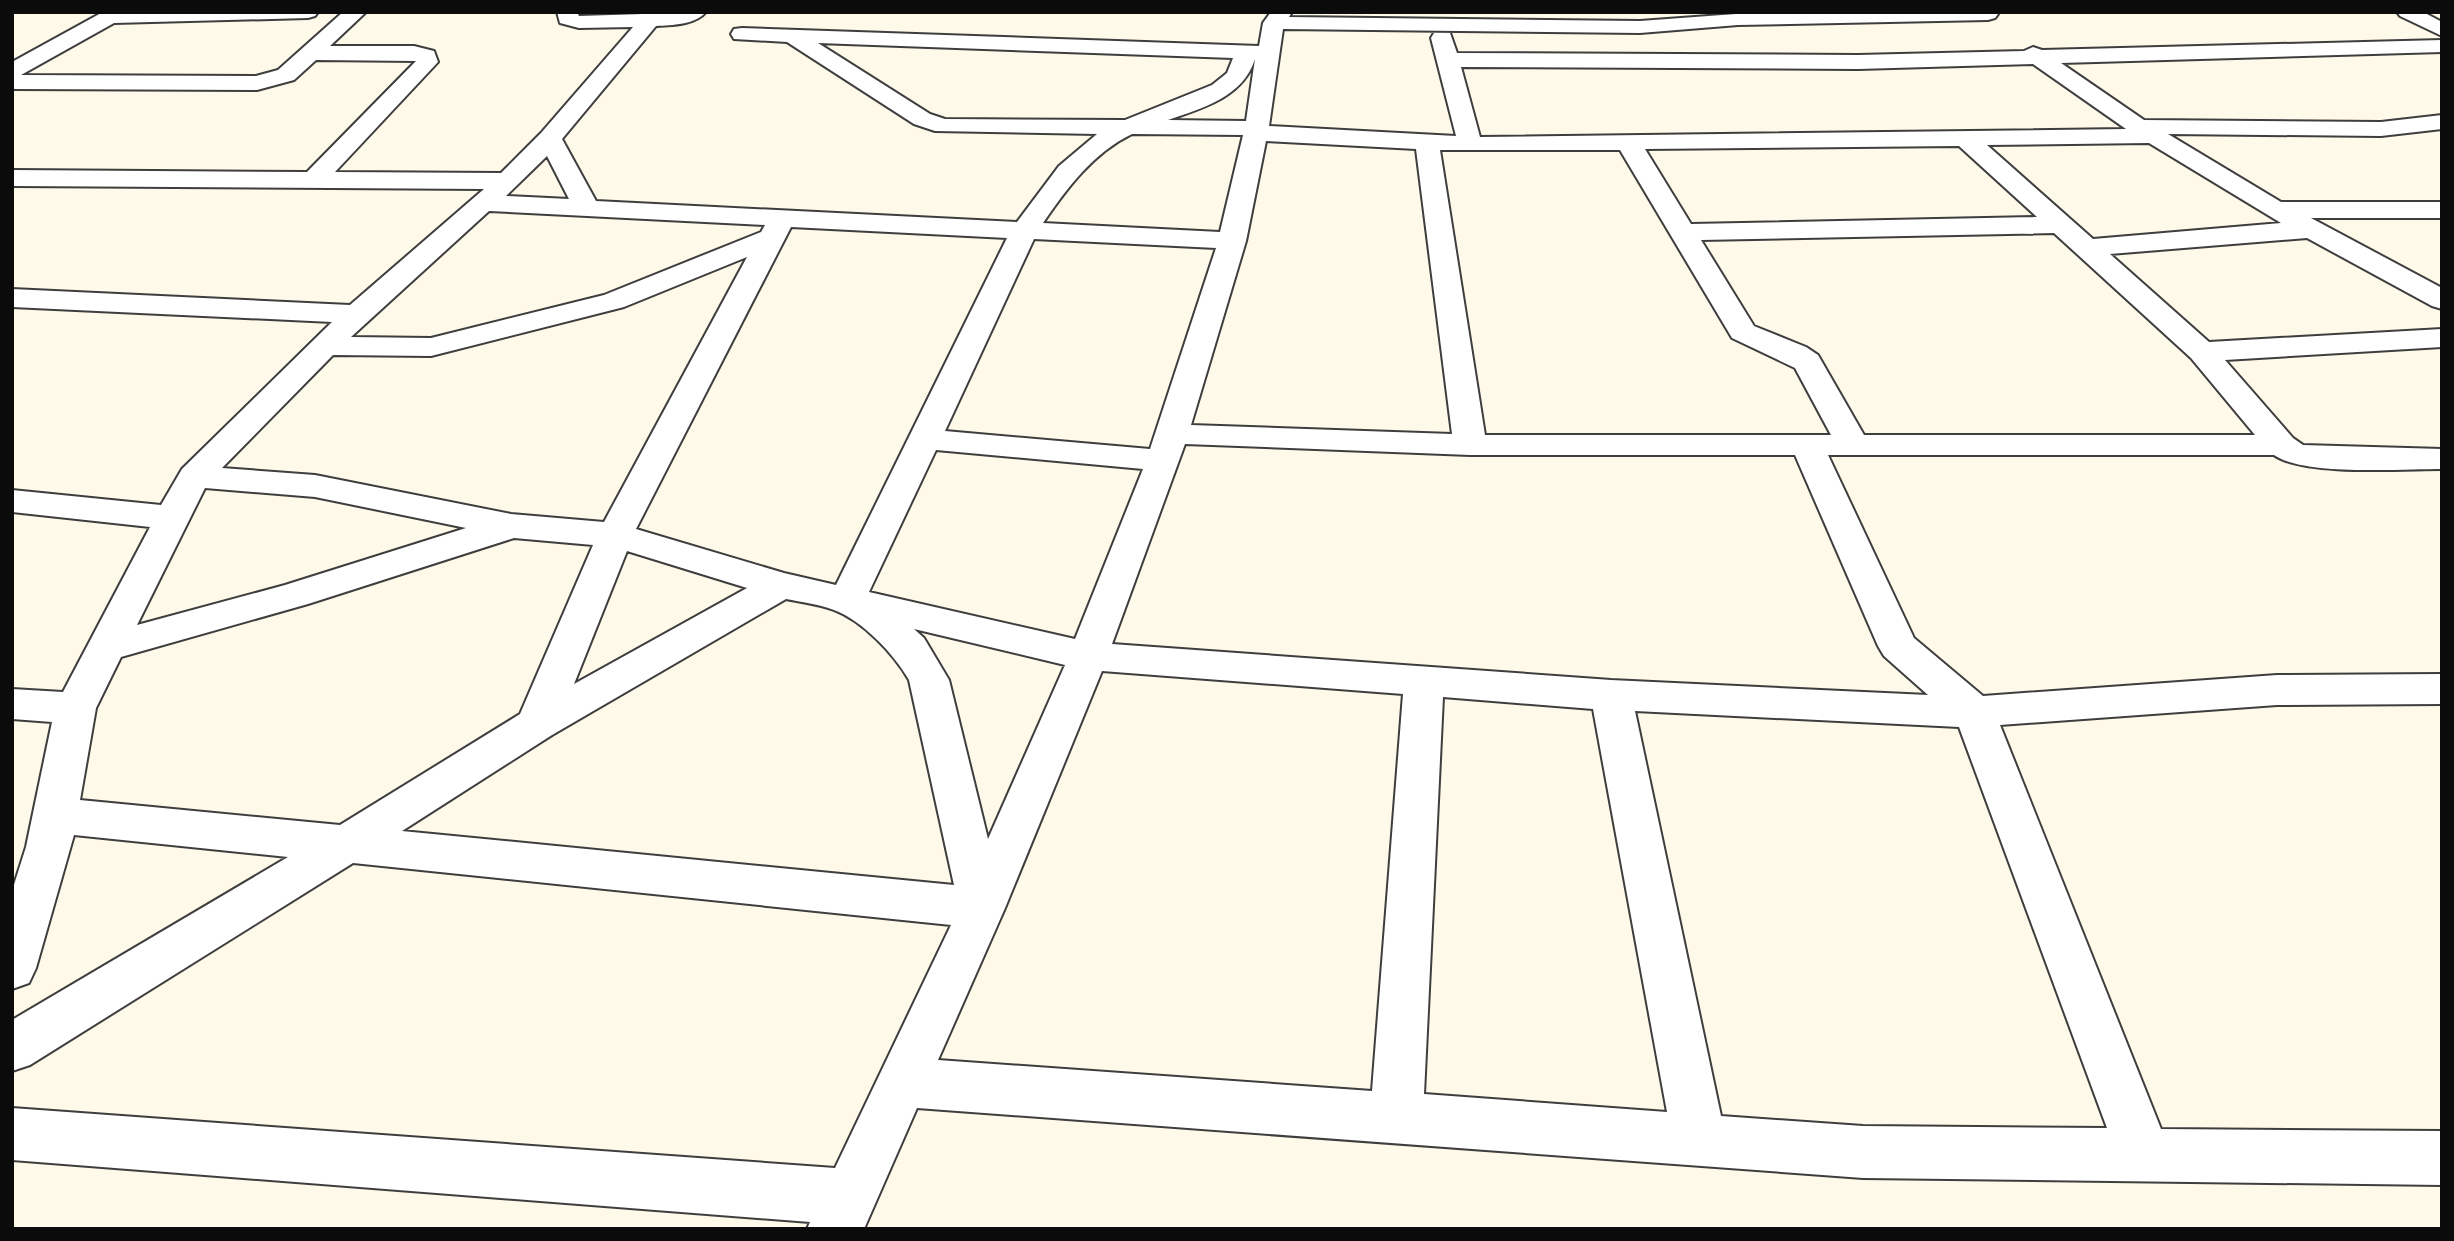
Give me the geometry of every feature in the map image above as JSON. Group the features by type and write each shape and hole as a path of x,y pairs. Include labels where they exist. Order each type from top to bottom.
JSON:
{"street":[{"path":"12,71 115,15 308,12"},
{"path":"12,82 257,83 286,75 356,12"},
{"path":"567,12 567,19 579,22 689,17 696,12"},
{"path":"2407,12 2442,30"},
{"path":"742,34 1267,35 1439,26 1987,13 2037,58 2147,131 2276,210 2442,300"},
{"path":"12,968 39,842 75,708 194,476 356,314 508,181 550,138 650,20"},
{"path":"1439,26 1470,144"},
{"path":"847,600 1024,231 1055,187 1080,159 1125,128 1217,92 1240,71 1267,35"},
{"path":"12,1134 843,1213 982,908 1088,656 1168,447 1231,241 1256,130 1267,35"},
{"path":"793,36 922,120 943,126 1256,130 1470,144 1966,139 2147,131 2381,129 2442,122"},
{"path":"1448,60 1858,62 2442,46"},
{"path":"310,53 414,53 426,56 426,62 314,180"},
{"path":"550,138 587,209"},
{"path":"1966,139 2202,352 2281,444 2292,453 2312,457 2442,459"},
{"path":"1427,142 1470,445"},
{"path":"1629,142 1743,332 1795,354 1807,362 1853,445"},
{"path":"12,178 508,181"},
{"path":"483,203 587,209 776,229 1024,231 1231,241"},
{"path":"2276,210 2442,210"},
{"path":"1682,232 2059,225"},
{"path":"324,346 431,347 614,301 776,229"},
{"path":"537,724 615,535 776,229"},
{"path":"2084,248 2312,229"},
{"path":"12,298 356,314"},
{"path":"2202,352 2442,338"},
{"path":"924,439 1168,447 2281,444"},
{"path":"1807,445 1898,646 1974,712 2144,1156"},
{"path":"194,476 315,486 511,526 615,535 781,585 1088,656 1611,695 1974,712 2277,690 2442,689"},
{"path":"12,501 174,518"},
{"path":"105,648 295,595 511,526"},
{"path":"12,1048 345,845 537,724 781,585"},
{"path":"847,600 888,628 910,648 929,680 982,908"},
{"path":"1396,1118 1424,680"},
{"path":"1611,695 1699,1139"},
{"path":"12,704 75,708"},
{"path":"39,842 345,845 982,908"},
{"path":"902,1082 1863,1152 2442,1158"}]}
